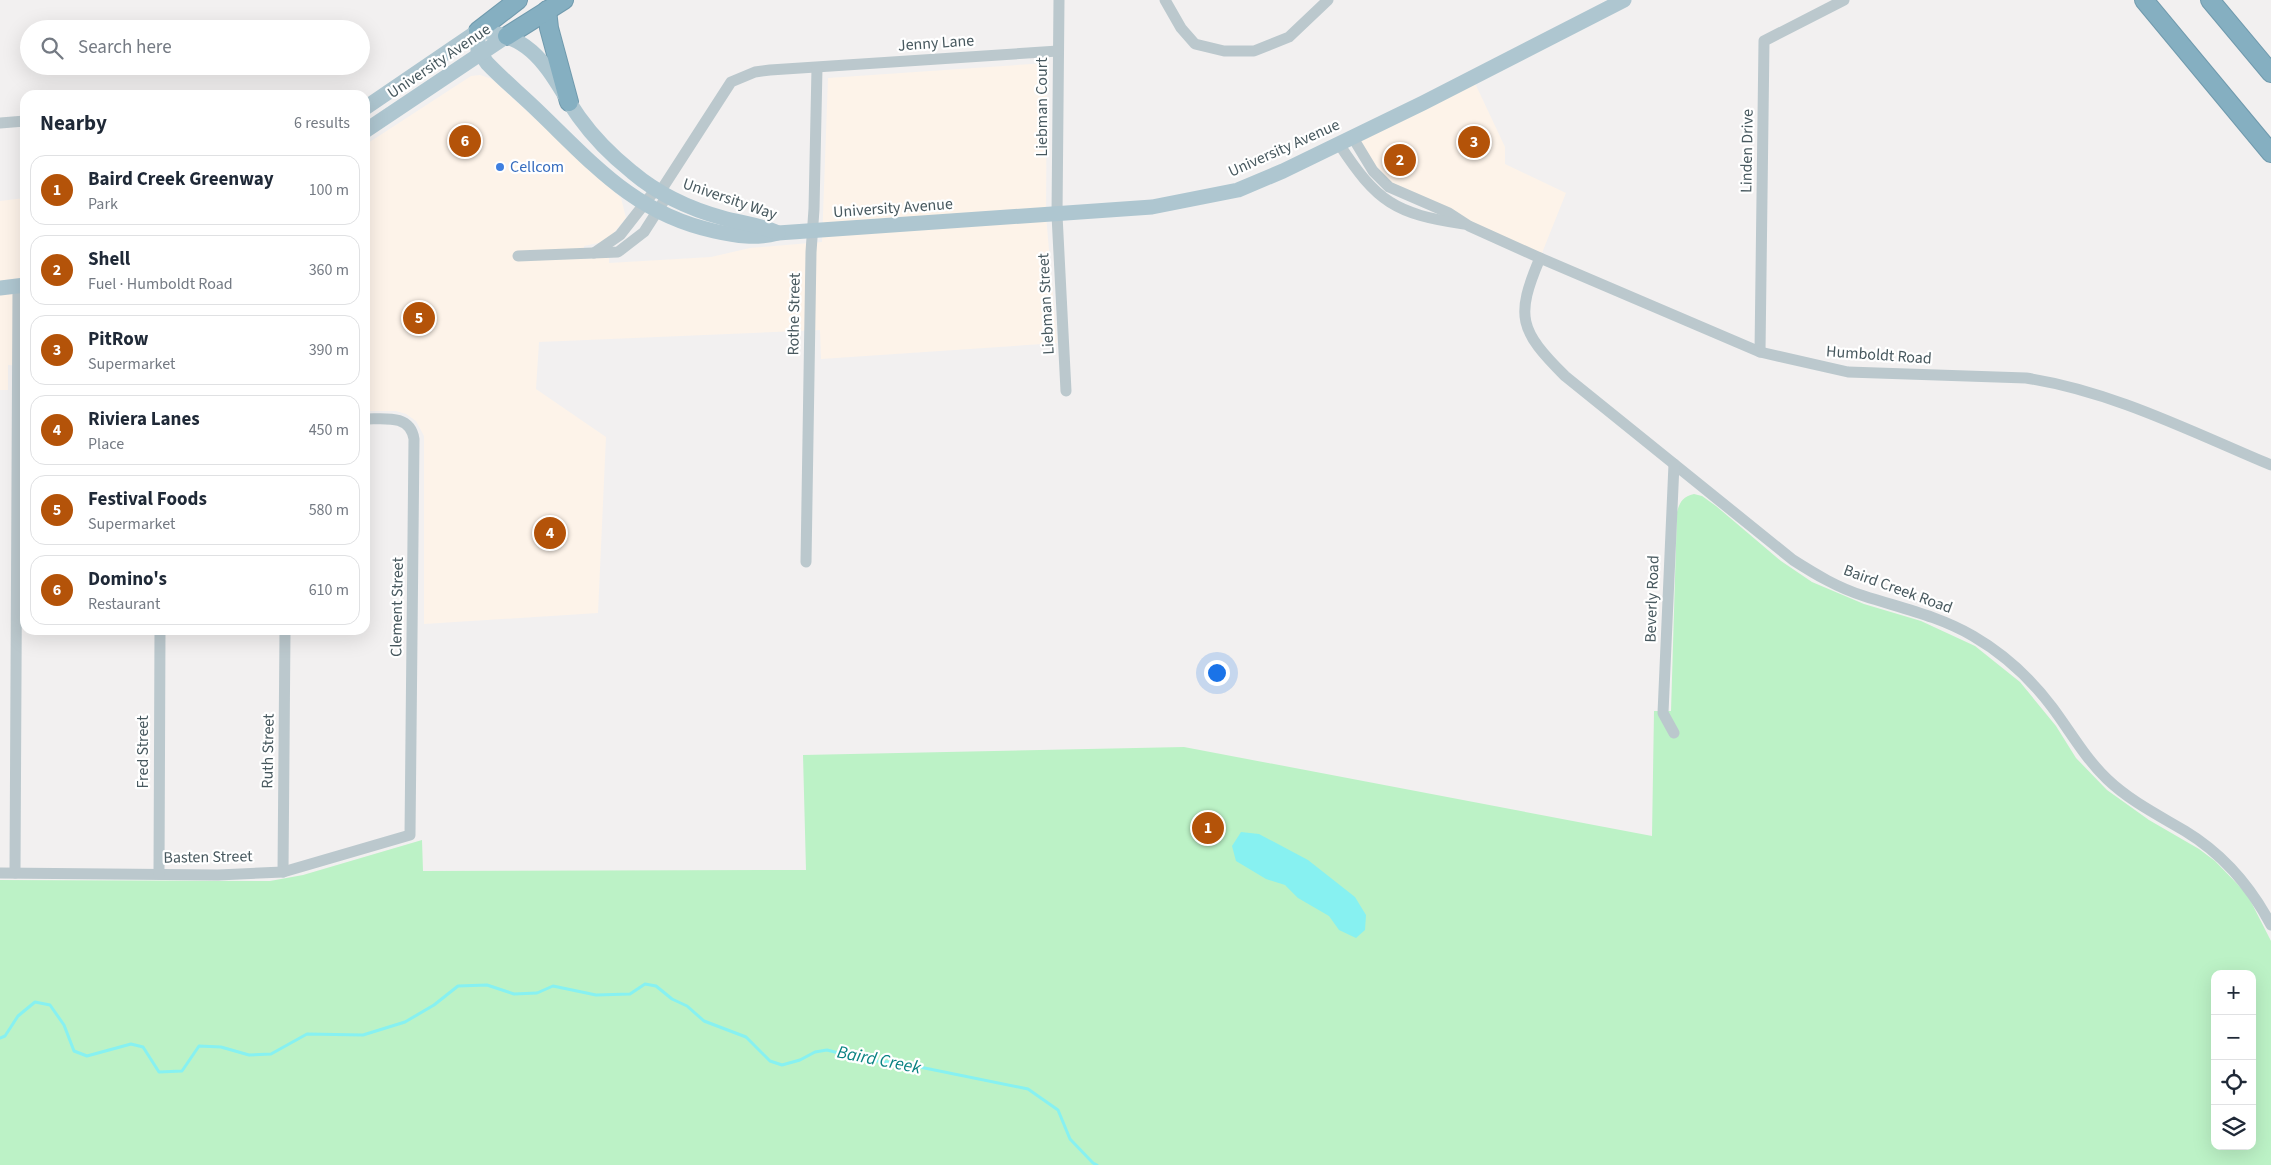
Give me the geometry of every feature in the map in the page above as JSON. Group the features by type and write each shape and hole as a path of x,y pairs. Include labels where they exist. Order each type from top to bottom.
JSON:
{"highway":[{"path":"478,31 518,0"},
{"path":"508,36 564,0"},
{"path":"2144,0 2271,153"},
{"path":"2210,0 2271,73"},
{"path":"2219,0 2229,22"},
{"path":"548,10 549,28 570,102"}],"main road":[{"name":"University Avenue","path":"778,232 1152,207 1238,190 1353,138 1473,79 1624,0"},
{"name":"University Way","path":"478,31 508,36 525,45 541,60 587,128 632,173 661,192 705,212 778,232"},
{"path":"478,31 477,46 480,54"},
{"name":"University Avenue","path":"370,105 478,31"},
{"name":"University Avenue","path":"370,128 508,36"},
{"name":"University Way","path":"480,54 491,68 593,165 644,204 692,226 734,235 758,237 778,232"},
{"path":"0,288 20,286"}],"street":[{"name":"Liebman Court","path":"1057,214 1059,0"},
{"path":"1165,0 1181,28 1195,44 1224,52 1254,51 1289,37 1328,0"},
{"name":"Linden Drive","path":"1760,352 1764,41 1844,0"},
{"name":"Jenny Lane","path":"661,192 732,82 755,72 1058,51"},
{"name":"Rothe Street","path":"806,562 816,68"},
{"path":"0,123 20,121"},
{"name":"Humboldt Road","path":"1353,138 1373,171 1389,187 1449,212 1468,225 1540,258 1760,352 1848,372 2026,378 2055,383 2105,397 2271,465"},
{"name":"Humboldt Road","path":"1339,144 1363,180 1384,200 1414,213 1468,225"},
{"path":"594,252 620,235 644,204 661,192"},
{"path":"518,256 594,252 612,253 624,248 644,232 658,212 661,192"},
{"name":"Liebman Street","path":"1057,214 1066,391"},
{"name":"Baird Creek Road","path":"1540,258 1528,286 1524,310 1529,332 1565,376 1793,560 1816,575 1862,596 1933,617 1974,637 1997,652 2035,686 2078,745 2107,780 2132,800 2186,832 2220,857 2253,894 2271,925"},
{"path":"15,873 20,384"},
{"name":"Clement Street","path":"370,419 402,421 410,427 414,439 410,835"},
{"name":"Beverly Road","path":"1674,464 1663,712 1674,733"},
{"name":"Fred Street","path":"159,874 160,635"},
{"name":"Ruth Street","path":"282,872 285,635"},
{"name":"Basten Street","path":"0,873 218,875 282,872 410,835"}],"shaded area":[{"path":"1047,63 1046,215 1057,343 821,359 820,330 539,342 536,389 606,437 598,613 424,624 424,436 416,421 406,414 396,411 370,411 370,142 471,76 480,75 492,79 621,198 626,218 612,235 603,242 584,246 584,259 609,257 609,263 711,257 750,248 822,242 828,78"},
{"path":"1473,79 1505,147 1505,164 1566,193 1540,258 1396,190 1353,138"},
{"path":"20,199 20,366 8,365 8,390 0,390 0,201"}],"green space":[{"path":"1694,494 1702,496 1781,561 1812,582 1864,604 1921,621 1975,646 2020,682 2056,726 2076,758 2107,790 2149,820 2199,849 2215,861 2247,894 2271,941 2271,1165 0,1165 0,880 270,881 303,875 422,840 423,871 806,870 803,755 1184,747 1652,836 1654,711 1671,711 1677,512 1679,505 1685,498"}],"water":[{"path":"1241,832 1259,834 1308,860 1355,897 1366,915 1365,930 1356,938 1339,930 1329,916 1298,898 1285,885 1266,879 1236,861 1232,846"}],"waterway":[{"name":"Baird Creek","path":"0,1038 5,1036 18,1016 35,1002 50,1005 64,1025 74,1051 87,1056 131,1044 143,1047 159,1072 182,1071 199,1046 221,1047 249,1055 271,1054 307,1034 363,1035 405,1022 434,1005 458,986 487,985 514,994 537,993 553,986 596,995 630,994 645,984 656,986 672,999 687,1006 704,1021 746,1037 770,1061 782,1065 800,1060 815,1052 827,1050 866,1060 900,1063 1028,1089 1058,1110 1070,1139 1097,1165"}],"place":[{"name":"Domino's","path":"465,141"},
{"name":"PitRow","path":"1474,142"},
{"name":"Shell","path":"1400,160"},
{"name":"Cellcom","path":"500,167"},
{"name":"Festival Foods","path":"419,318"},
{"name":"Riviera Lanes","path":"550,533"},
{"name":"Baird Creek Greenway","path":"1208,828"}]}
